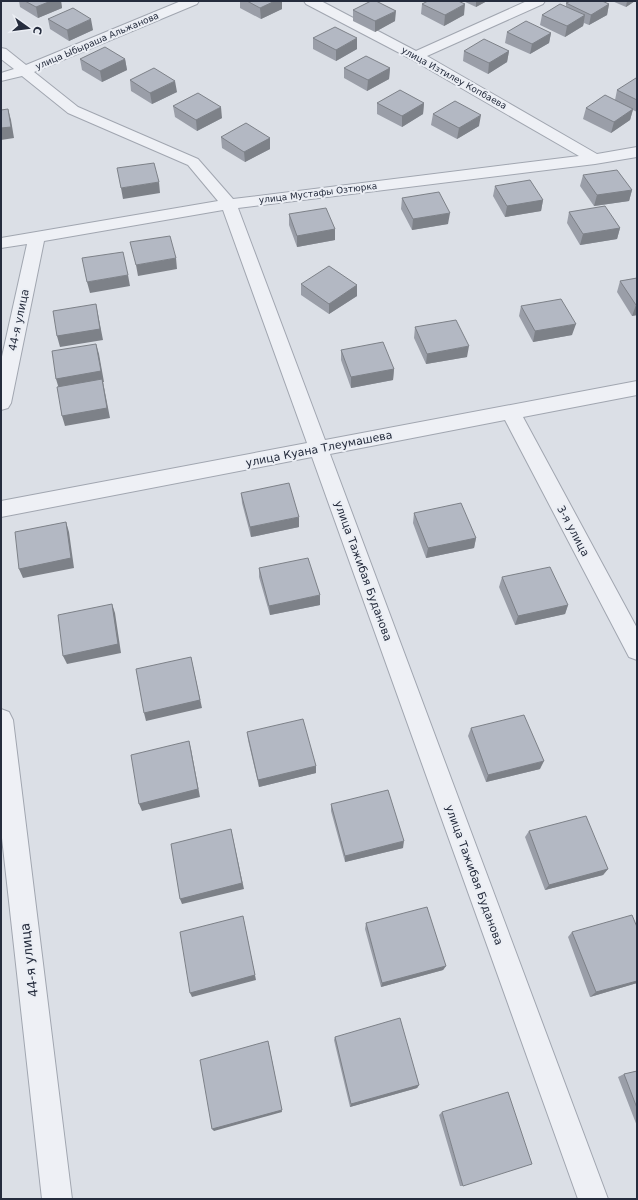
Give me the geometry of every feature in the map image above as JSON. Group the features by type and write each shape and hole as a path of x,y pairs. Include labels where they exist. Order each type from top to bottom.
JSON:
{"street":[{"name":"улица Ыбыраша Альжанова","path":"1,78 24,71 192,1"},
{"name":"улица Изтилеу Копбаева","path":"311,1 416,56 595,159"},
{"path":"416,56 538,1"},
{"name":"улица Тажибая Буданова","path":"1,52 73,110 193,162 229,204 592,1199"},
{"name":"улица Мустафы Озтюрка","path":"1,243 229,204 595,159 637,152"},
{"name":"44-я улица","path":"1,403 37,237"},
{"name":"улица Куана Тлеумашева","path":"1,509 637,388"},
{"name":"3-я улица","path":"510,411 637,650"},
{"name":"44-я улица","path":"1,720 57,1199"}],"building":[{"path":"25,1 51,1 36,7"},
{"path":"247,1 275,1 260,8"},
{"path":"371,1 376,1 396,11 375,21 353,10"},
{"path":"428,1 458,1 465,4 445,15 422,4"},
{"path":"571,1 602,1 609,4 591,15 566,3"},
{"path":"560,4 585,15 567,26 542,15"},
{"path":"73,8 91,19 67,30 48,19"},
{"path":"526,21 551,33 532,44 507,32"},
{"path":"335,27 357,38 336,50 313,38"},
{"path":"484,39 509,51 489,63 464,51"},
{"path":"105,47 125,59 100,71 80,59"},
{"path":"366,56 390,68 368,80 344,68"},
{"path":"154,68 175,81 150,93 130,80"},
{"path":"636,78 637,100 617,90"},
{"path":"400,90 424,103 402,116 377,103"},
{"path":"198,93 221,107 196,120 173,106"},
{"path":"605,95 633,109 614,122 586,108"},
{"path":"455,101 481,115 459,128 433,114"},
{"path":"8,109 11,127 1,128 1,110"},
{"path":"246,123 270,138 244,152 221,137"},
{"path":"154,163 159,182 121,188 117,168"},
{"path":"617,170 632,190 597,195 583,175"},
{"path":"530,180 543,200 507,206 495,186"},
{"path":"439,192 450,213 413,219 402,198"},
{"path":"605,206 620,228 583,234 569,212"},
{"path":"326,208 335,229 297,236 289,214"},
{"path":"170,236 176,258 136,265 130,242"},
{"path":"123,252 128,275 87,282 82,258"},
{"path":"329,266 357,285 329,304 301,284"},
{"path":"637,278 637,305 636,305 620,281"},
{"path":"561,299 576,324 535,331 521,306"},
{"path":"96,304 100,329 57,336 53,311"},
{"path":"456,320 469,346 427,354 415,327"},
{"path":"383,342 394,369 351,377 341,350"},
{"path":"96,344 101,371 56,379 52,351"},
{"path":"102,379 107,408 62,416 57,387"},
{"path":"289,483 299,517 250,527 241,493"},
{"path":"461,503 476,538 428,548 414,513"},
{"path":"66,522 71,558 19,569 15,532"},
{"path":"308,558 320,595 269,606 259,568"},
{"path":"550,567 568,605 518,616 502,577"},
{"path":"112,604 118,644 63,656 58,615"},
{"path":"191,657 200,700 144,713 136,669"},
{"path":"524,715 544,761 488,775 471,728"},
{"path":"303,719 316,766 258,780 247,732"},
{"path":"189,741 198,789 139,804 131,755"},
{"path":"388,790 404,841 345,856 331,804"},
{"path":"586,816 608,869 549,885 529,831"},
{"path":"231,829 242,883 180,899 171,844"},
{"path":"427,907 446,966 382,983 366,923"},
{"path":"632,915 637,927 637,981 596,992 572,932"},
{"path":"243,916 255,975 190,993 180,932"},
{"path":"400,1018 419,1085 351,1104 335,1037"},
{"path":"268,1041 282,1110 212,1129 200,1060"},
{"path":"637,1071 637,1108 624,1074"},
{"path":"508,1092 532,1164 463,1186 442,1112"}]}
